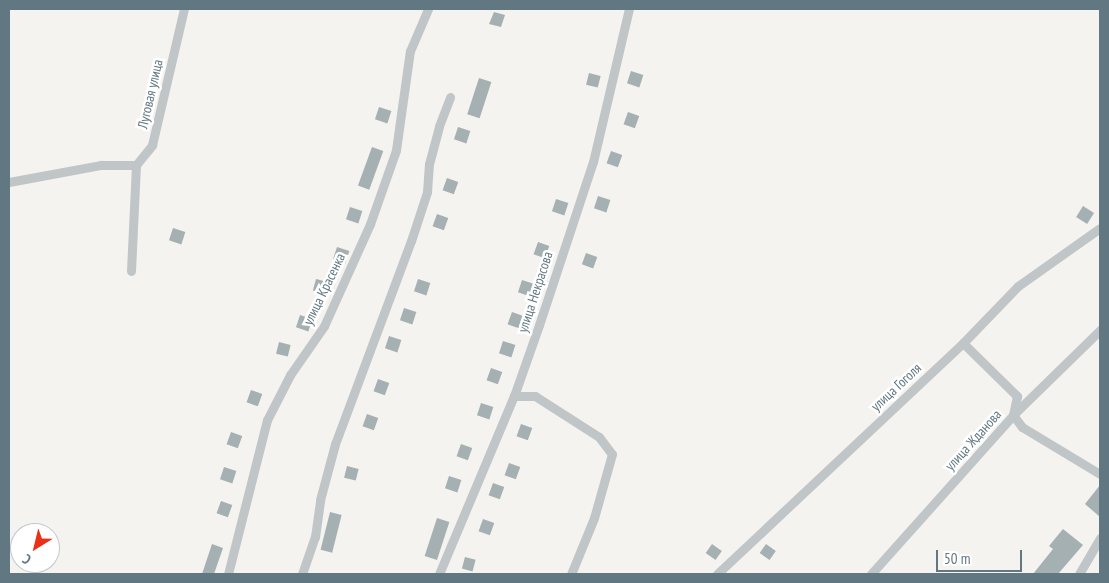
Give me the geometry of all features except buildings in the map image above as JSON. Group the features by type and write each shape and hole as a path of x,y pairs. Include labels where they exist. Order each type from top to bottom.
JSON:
{"street":[{"name":"Луговая улица","path":"136,165 152,145 184,9"},
{"name":"улица Красенка","path":"228,574 267,420 290,375 324,326 370,224 396,150 410,51 428,9"},
{"name":"улица Некрасова","path":"439,574 514,396 593,162 629,9"},
{"path":"302,574 314,538 320,500 335,444 411,241 427,192 429,164 439,126 450,96"},
{"path":"9,182 101,166 136,165 131,271"},
{"name":"улица Гоголя","path":"717,574 963,343 1018,286 1100,228"},
{"name":"улица Жданова","path":"871,574 1013,415 1100,330"},
{"path":"963,343 1017,396 1013,415 1022,427 1100,474"},
{"path":"514,396 535,396 598,437 612,454 594,518 571,574"},
{"path":"1078,574 1100,538"}]}
